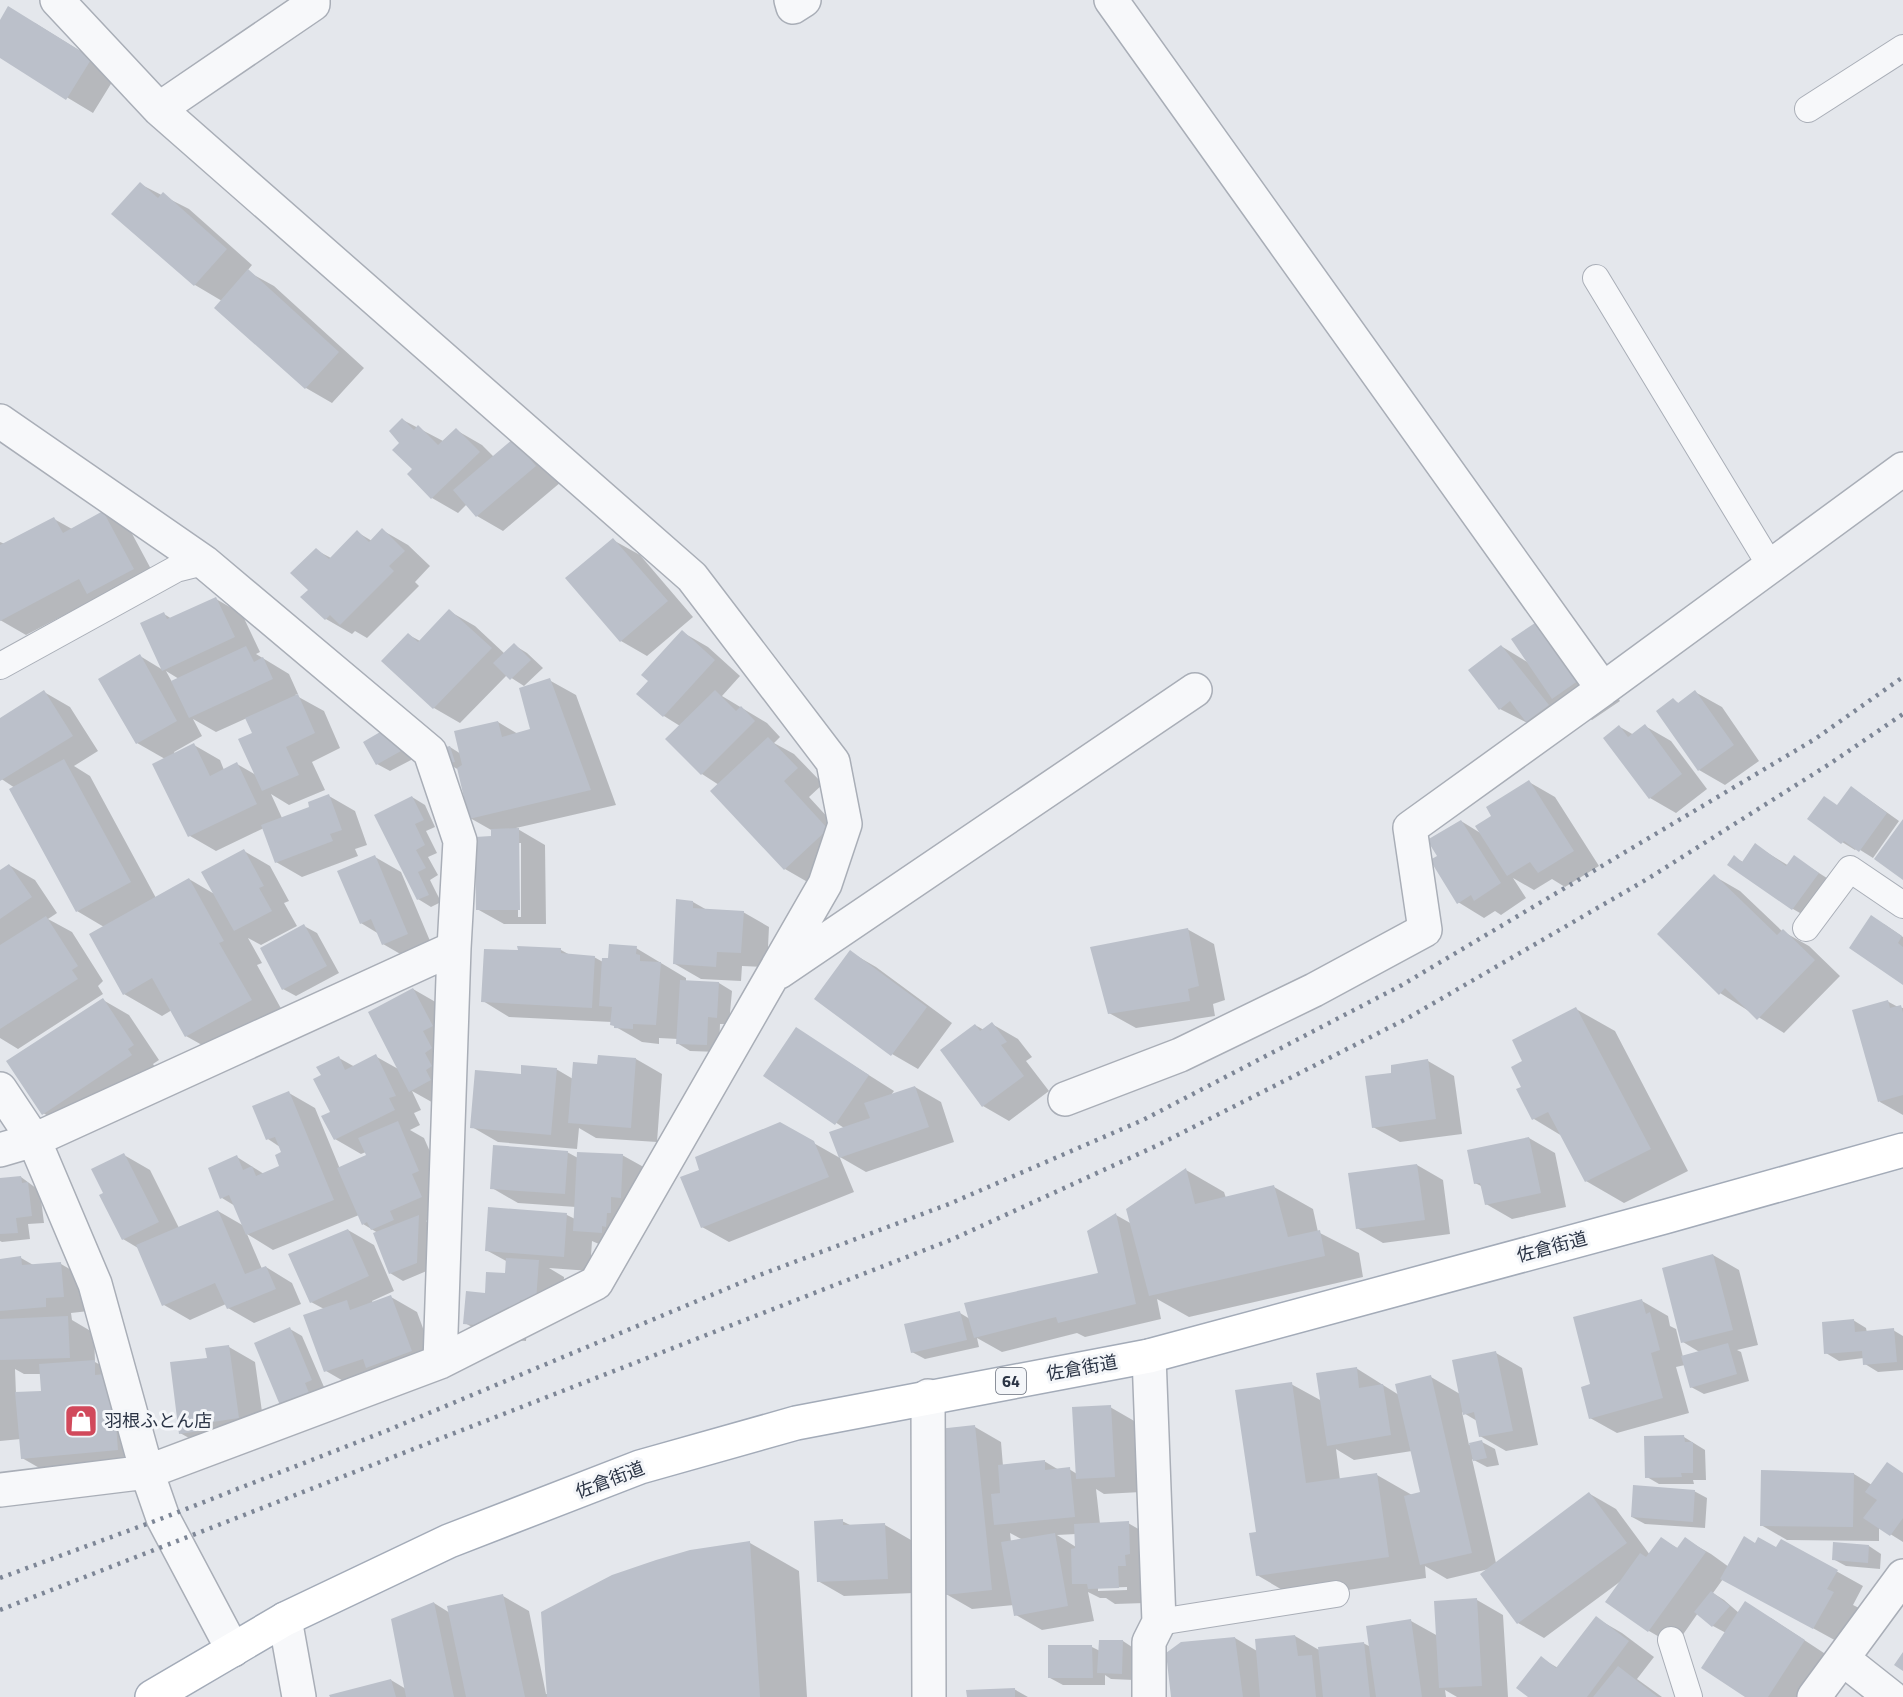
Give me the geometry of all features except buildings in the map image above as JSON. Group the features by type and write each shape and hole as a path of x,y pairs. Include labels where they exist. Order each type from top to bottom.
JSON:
{"main road":[{"name":"佐倉街道","path":"152,1697 285,1619 449,1541 640,1467 796,1423 928,1396 1149,1356 1903,1150"}],"street":[{"path":"0,1490 147,1472 440,1362 596,1283 825,884 845,824 833,762 692,577 159,109 57,0"},
{"path":"159,109 314,4 313,0"},
{"path":"791,0 794,7 804,0"},
{"path":"1111,0 1603,689"},
{"path":"0,421 204,562 430,752 460,841 454,948 440,1362"},
{"path":"1065,1099 1180,1055 1314,990 1425,930 1410,828 1903,469"},
{"path":"773,976 1195,690"},
{"path":"0,1150 34,1140 454,948"},
{"path":"0,1089 34,1140 95,1284 147,1472 163,1518 233,1650"},
{"path":"1149,1356 1159,1622 1149,1642 1149,1697"},
{"path":"928,1396 929,1697"},
{"path":"1814,1697 1903,1576"},
{"path":"285,1619 299,1697"},
{"path":"1843,1659 1891,1697"}],"lane":[{"path":"1808,109 1903,48"},
{"path":"1596,278 1770,565"},
{"path":"0,666 176,569 204,562"},
{"path":"1806,928 1850,869 1903,905"},
{"path":"1159,1622 1336,1594"},
{"path":"1671,1640 1689,1697"}],"railway":[{"path":"0,1578 163,1518 386,1431 757,1276 949,1204 1143,1120 1402,985 1815,739 1903,677"},
{"path":"0,1610 953,1239 1156,1146 1408,1018 1649,878 1831,763 1903,714"}],"place":[{"name":"羽根ふとん店","path":"81,1421"}]}
